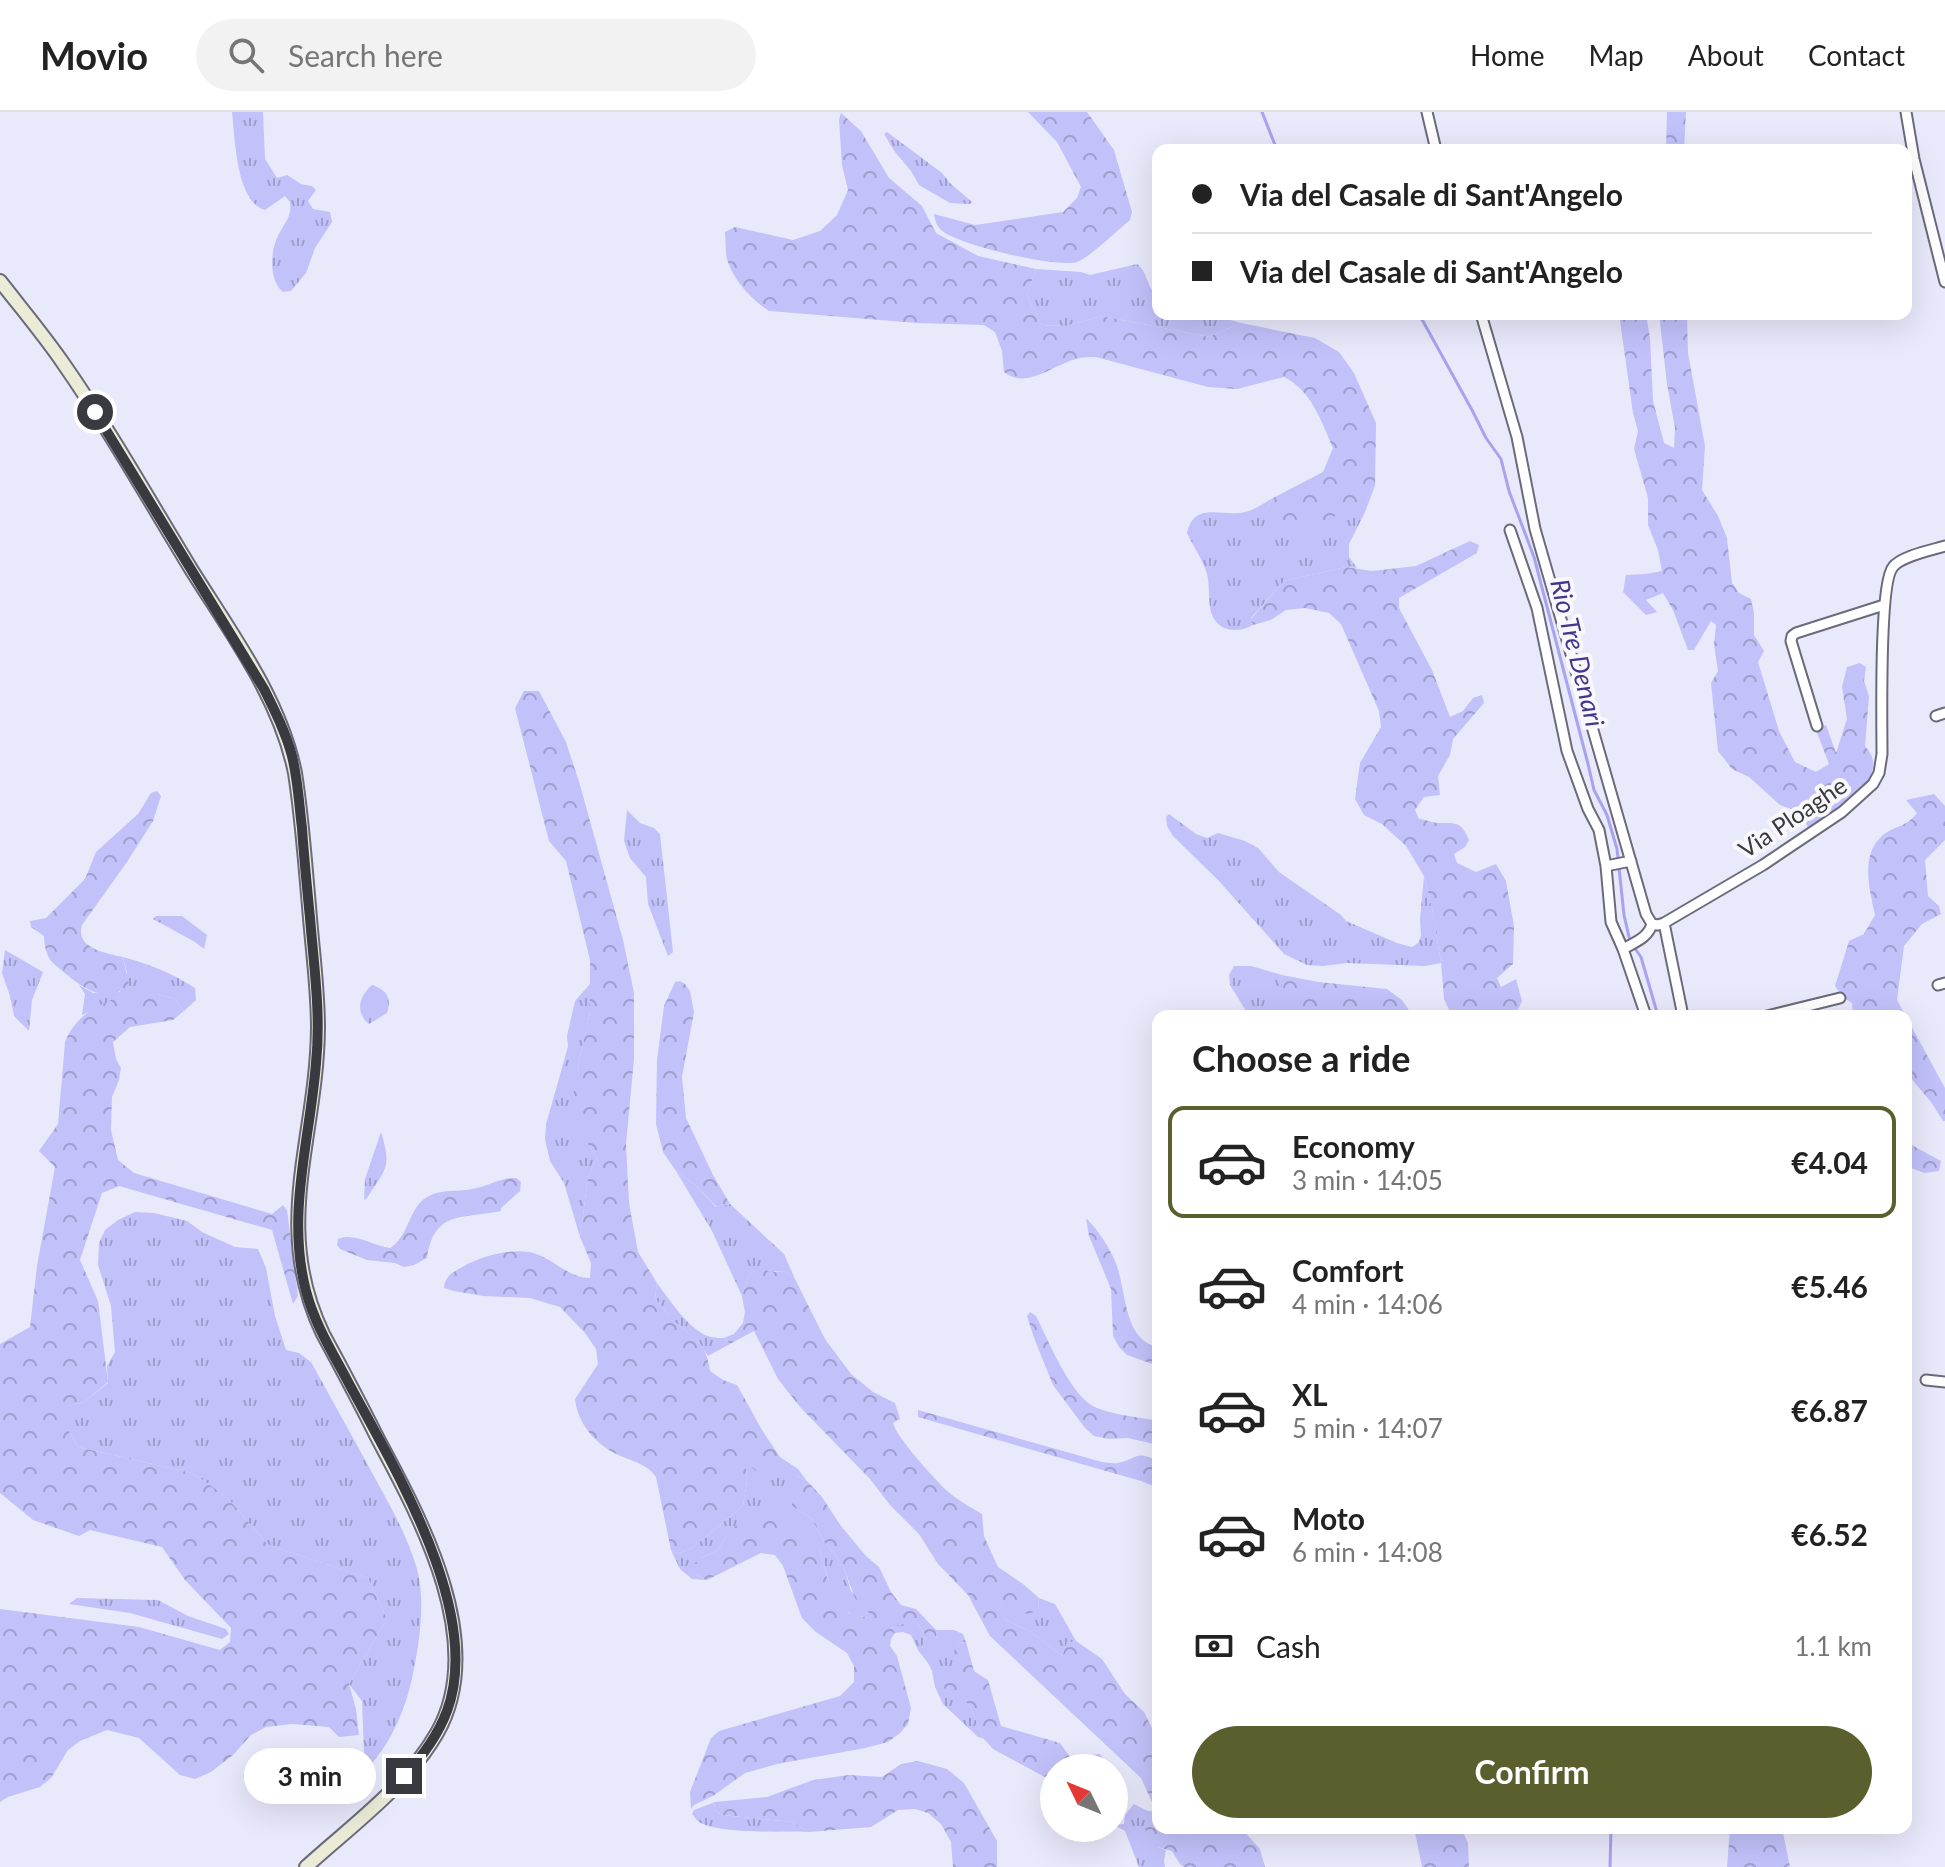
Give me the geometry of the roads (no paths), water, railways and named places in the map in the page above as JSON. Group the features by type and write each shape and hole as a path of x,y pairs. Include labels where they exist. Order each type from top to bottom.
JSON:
{"main road":[{"path":"0,281 54,350 95,412 254,670 280,722 295,773 318,1027 298,1206 301,1267 317,1321 428,1539 448,1605 455,1655 453,1687 447,1711 426,1749 395,1786 306,1867"}],"street":[{"path":"1427,112 1435,144"},
{"path":"1906,112 1911,144"},
{"path":"1912,147 1945,282"},
{"path":"1483,320 1517,437 1535,529 1646,914 1652,924 1645,937 1623,949"},
{"path":"1510,530 1537,608 1567,751 1599,830 1610,916 1644,1010"},
{"name":"Via Ploaghe","path":"1652,924 1664,923 1804,839 1842,812 1873,784 1879,773 1882,754 1884,605 1889,575 1894,565 1945,546"},
{"path":"1817,726 1792,636 1884,605"},
{"path":"1606,866 1631,861"},
{"path":"1664,923 1682,1010"},
{"path":"1791,1010 1840,998"},
{"path":"1926,1380 1945,1382"}],"waterway":[{"name":"Rio Tre Denari","path":"1262,112 1275,144"},
{"name":"Rio Tre Denari","path":"1422,320 1486,438 1501,459 1509,491 1534,557 1594,790 1607,815 1617,849 1630,941"},
{"name":"Rio Tre Denari","path":"1634,947 1641,957 1656,1010"},
{"name":"Rio Tre Denari","path":"1610,1867 1611,1834"}]}
